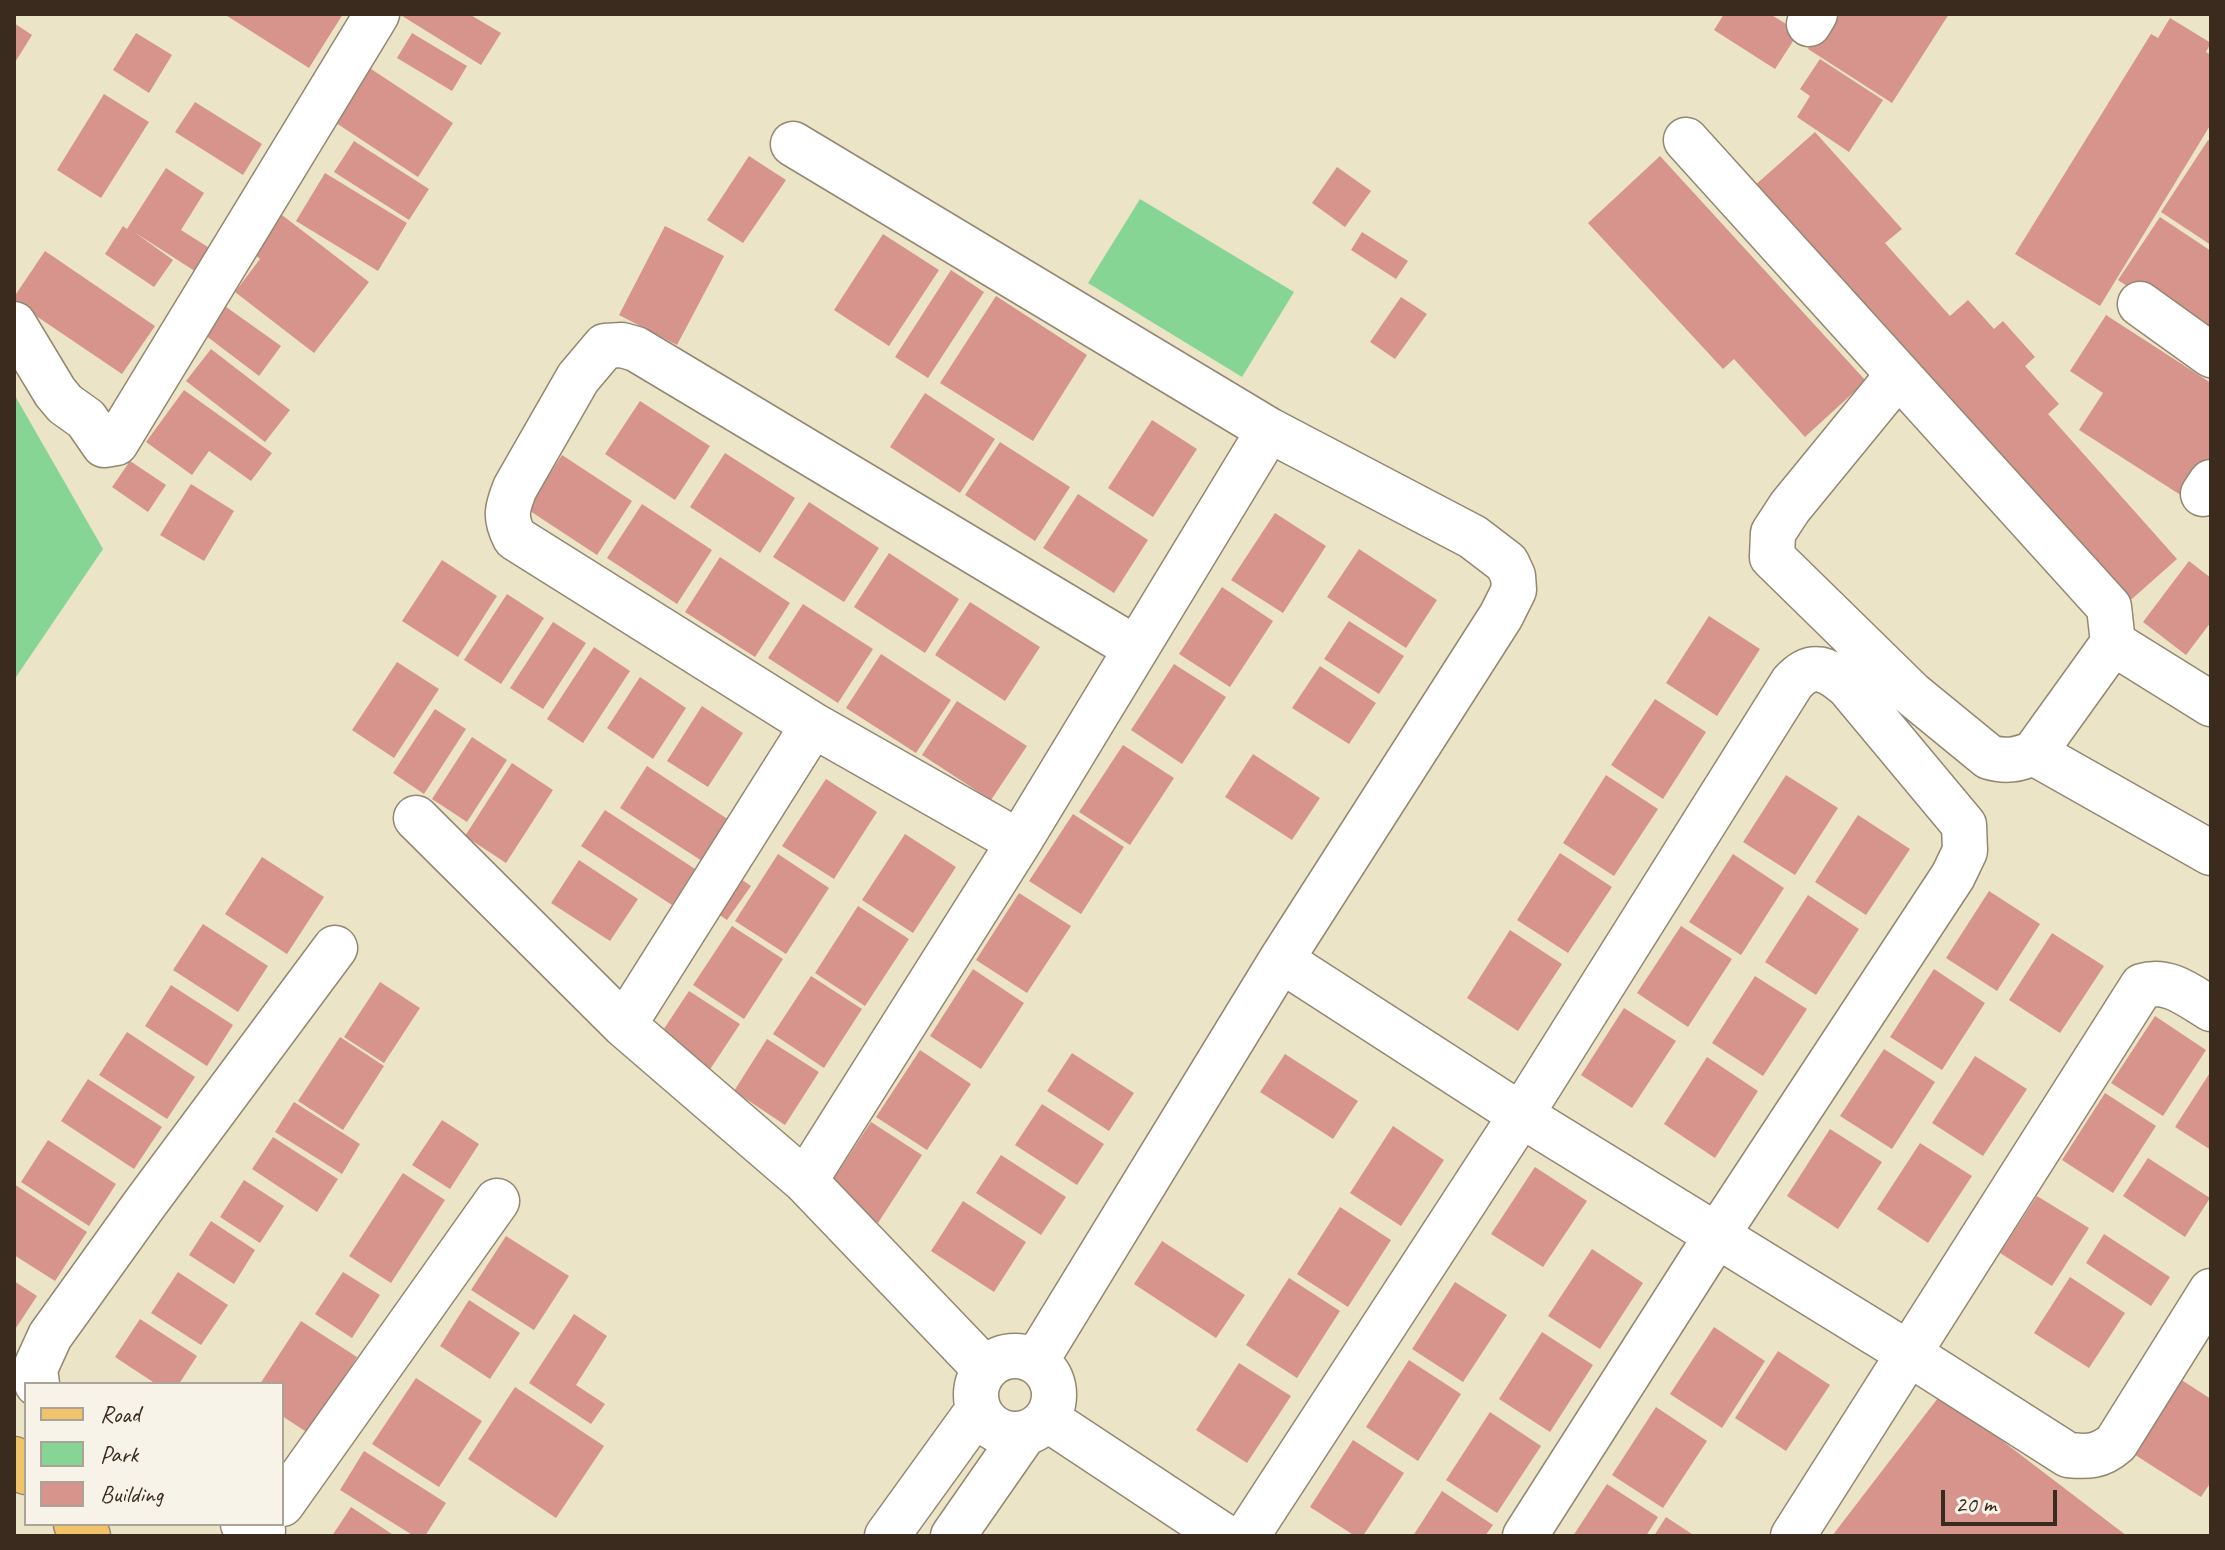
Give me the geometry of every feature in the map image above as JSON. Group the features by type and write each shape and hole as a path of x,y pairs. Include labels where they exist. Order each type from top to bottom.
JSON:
{"street":[{"path":"14,324 65,404 86,419 104,445 116,443 377,14"},
{"path":"1686,140 2109,607 2113,643 2034,753 2018,760 2002,761 1989,757 1971,744 1912,694 1772,557 1773,533 1790,507 1898,375"},
{"path":"793,144 1269,430 1473,537 1507,563 1513,576 1514,590 1501,616 1281,960 1036,1361"},
{"path":"2140,304 2211,355"},
{"path":"1019,842 813,725 515,538 507,523 508,505 578,378 605,346 622,345 653,358 1135,648"},
{"path":"805,1181 1019,842 1269,430"},
{"path":"2113,643 2211,704"},
{"path":"1247,1536 1521,1115 1792,683 1804,671 1815,668 1826,671 1848,686 1964,825 1965,851 1945,889 1717,1235 1525,1536"},
{"path":"624,1025 813,725"},
{"path":"2034,753 2211,853"},
{"path":"416,818 624,1025 805,1181 982,1390 984,1419 1002,1432 1036,1426 1224,1536"},
{"path":"37,1382 35,1369 50,1336 335,948"},
{"path":"1281,960 1521,1115 2068,1455 2089,1457 2106,1451 2116,1443 2211,1291"},
{"path":"1793,1536 2142,986 2154,982 2170,985 2211,1009"},
{"path":"284,1495 497,1201"},
{"path":"887,1536 982,1390 994,1362 1015,1355 1036,1361 1044,1367 1053,1384 1053,1403 953,1536"}],"green space":[{"path":"1140,199 1294,292 1242,377 1088,283"},
{"path":"14,394 103,549 14,680"}],"building":[{"path":"224,14 343,14 309,68"},
{"path":"399,14 469,14 501,33 481,65"},
{"path":"1724,14 1770,14 1799,32 1775,69 1714,30"},
{"path":"1831,14 1949,14 1892,103 1808,49"},
{"path":"2170,18 2211,43 2206,52 2211,55 2211,124 2100,306 2015,254 2151,34 2158,38"},
{"path":"14,23 32,35 14,64"},
{"path":"136,33 172,55 149,93 113,70"},
{"path":"412,33 467,66 452,91 397,58"},
{"path":"1820,59 1883,100 1849,152 1797,117 1810,96 1800,89"},
{"path":"365,65 453,123 418,177 330,119"},
{"path":"104,94 149,122 101,198 57,170"},
{"path":"195,102 262,144 243,175 175,132"},
{"path":"1815,132 1902,229 1885,243 1950,316 1968,300 1994,329 2003,321 2035,357 2025,366 2059,404 2048,414 2177,559 2124,606 1753,187"},
{"path":"2208,140 2211,142 2211,245 2161,212"},
{"path":"354,141 429,189 409,220 334,172"},
{"path":"749,156 786,180 743,243 707,220"},
{"path":"1660,156 1866,381 1805,437 1734,359 1723,369 1588,223"},
{"path":"1337,167 1371,191 1345,227 1312,203"},
{"path":"166,168 204,193 181,230 219,254 204,277 134,232 173,260 154,287 105,254 123,226 127,229"},
{"path":"325,173 407,223 378,271 296,221"},
{"path":"282,215 369,282 314,353 235,292 260,259 253,253"},
{"path":"2160,217 2211,251 2211,343 2118,280"},
{"path":"665,226 724,256 677,345 619,315"},
{"path":"1362,232 1408,261 1396,279 1351,250"},
{"path":"883,234 939,270 889,346 834,310"},
{"path":"45,251 155,326 122,374 14,301"},
{"path":"951,270 984,292 928,378 895,357"},
{"path":"996,296 1087,355 1033,441 940,383"},
{"path":"1401,297 1427,314 1395,359 1370,342"},
{"path":"222,304 281,346 259,376 201,332"},
{"path":"2106,315 2211,383 2211,467 2190,501 2079,430 2103,393 2070,371"},
{"path":"211,349 290,410 265,442 186,381"},
{"path":"184,390 272,453 251,481 209,451 192,475 146,442"},
{"path":"925,393 995,439 960,493 890,447"},
{"path":"640,401 710,446 675,500 605,454"},
{"path":"1152,420 1197,449 1153,517 1108,488"},
{"path":"1000,442 1070,487 1035,541 965,495"},
{"path":"725,453 795,498 760,553 690,507"},
{"path":"562,455 632,501 597,555 527,509"},
{"path":"130,461 166,485 148,512 112,487"},
{"path":"191,484 234,511 204,561 160,535"},
{"path":"1078,494 1148,540 1114,593 1043,548"},
{"path":"809,502 879,548 844,602 773,557"},
{"path":"642,504 712,550 677,604 607,558"},
{"path":"1275,513 1326,546 1283,613 1231,580"},
{"path":"1359,549 1437,600 1406,648 1327,597"},
{"path":"889,553 959,599 925,653 854,607"},
{"path":"720,557 790,603 755,657 685,612"},
{"path":"442,560 497,596 458,657 402,621"},
{"path":"2189,561 2211,578 2211,622 2186,655 2143,622"},
{"path":"1222,587 1273,621 1230,687 1179,654"},
{"path":"507,594 544,618 501,684 464,660"},
{"path":"970,602 1040,647 1005,701 935,655"},
{"path":"803,604 873,649 838,703 768,658"},
{"path":"1709,616 1760,649 1717,716 1666,683"},
{"path":"1349,621 1404,656 1379,694 1324,659"},
{"path":"553,622 586,643 543,709 510,688"},
{"path":"594,647 630,671 583,743 547,719"},
{"path":"881,654 951,700 916,753 846,708"},
{"path":"397,662 439,689 394,758 352,730"},
{"path":"1174,664 1226,697 1182,764 1131,730"},
{"path":"1320,666 1376,703 1349,744 1292,708"},
{"path":"640,677 686,708 653,759 607,728"},
{"path":"1655,699 1706,732 1663,799 1611,765"},
{"path":"957,701 1027,746 991,800 922,755"},
{"path":"702,706 743,733 708,787 667,761"},
{"path":"435,709 466,729 424,794 393,773"},
{"path":"472,737 507,760 467,822 432,799"},
{"path":"1123,745 1174,778 1130,845 1079,812"},
{"path":"1253,754 1320,798 1292,840 1225,797"},
{"path":"512,763 553,790 506,863 465,836"},
{"path":"647,766 729,820 702,861 620,808"},
{"path":"1606,775 1658,809 1614,876 1563,843"},
{"path":"1786,775 1838,808 1795,875 1743,842"},
{"path":"826,779 877,812 834,879 782,846"},
{"path":"605,810 695,869 672,905 581,846"},
{"path":"1073,814 1124,847 1081,914 1029,881"},
{"path":"1858,815 1910,849 1866,915 1815,882"},
{"path":"905,834 956,867 913,933 862,900"},
{"path":"1560,853 1612,887 1568,953 1517,920"},
{"path":"778,854 829,888 786,954 735,921"},
{"path":"1733,854 1784,888 1741,955 1689,922"},
{"path":"262,857 324,897 287,954 225,914"},
{"path":"579,860 638,899 610,941 551,903"},
{"path":"735,875 751,886 727,920 711,909"},
{"path":"1989,891 2040,924 1997,991 1946,958"},
{"path":"1019,893 1071,926 1027,993 976,960"},
{"path":"1808,895 1859,929 1816,995 1765,962"},
{"path":"858,906 909,939 865,1006 815,973"},
{"path":"203,924 268,966 238,1012 173,970"},
{"path":"732,926 783,959 744,1019 693,985"},
{"path":"1681,926 1732,959 1688,1027 1637,993"},
{"path":"1510,930 1562,964 1518,1031 1467,998"},
{"path":"2052,933 2104,966 2060,1033 2009,1000"},
{"path":"973,969 1024,1003 981,1069 930,1036"},
{"path":"1934,969 1985,1003 1942,1070 1890,1037"},
{"path":"811,976 862,1009 824,1068 773,1034"},
{"path":"1755,976 1807,1009 1763,1076 1712,1043"},
{"path":"380,982 420,1008 384,1063 344,1037"},
{"path":"171,985 233,1025 207,1066 145,1026"},
{"path":"689,991 740,1024 703,1080 652,1047"},
{"path":"1624,1008 1676,1041 1632,1108 1581,1075"},
{"path":"2155,1016 2206,1050 2163,1116 2111,1083"},
{"path":"127,1032 195,1077 167,1119 99,1075"},
{"path":"340,1037 384,1066 343,1130 298,1101"},
{"path":"767,1039 819,1072 785,1125 734,1091"},
{"path":"1884,1049 1935,1082 1892,1149 1840,1116"},
{"path":"920,1050 971,1084 927,1150 876,1117"},
{"path":"1072,1053 1134,1093 1109,1131 1047,1091"},
{"path":"1285,1054 1358,1101 1333,1139 1260,1092"},
{"path":"1975,1056 2027,1089 1983,1156 1932,1123"},
{"path":"1707,1057 1758,1091 1715,1158 1664,1124"},
{"path":"2211,1071 2211,1150 2175,1127"},
{"path":"88,1079 162,1127 134,1169 61,1121"},
{"path":"2105,1093 2156,1126 2113,1193 2062,1160"},
{"path":"294,1102 360,1144 342,1174 275,1132"},
{"path":"1042,1104 1104,1144 1077,1185 1015,1145"},
{"path":"442,1120 479,1144 450,1189 412,1165"},
{"path":"871,1122 922,1155 878,1223 827,1189"},
{"path":"1393,1126 1444,1160 1401,1226 1350,1193"},
{"path":"1830,1129 1882,1162 1838,1229 1787,1196"},
{"path":"273,1137 338,1179 317,1212 252,1169"},
{"path":"48,1140 116,1184 89,1226 21,1182"},
{"path":"1920,1143 1972,1176 1928,1243 1877,1209"},
{"path":"1001,1155 1066,1197 1041,1235 976,1193"},
{"path":"2148,1158 2210,1198 2185,1237 2123,1196"},
{"path":"1535,1167 1587,1201 1543,1267 1491,1234"},
{"path":"403,1173 445,1200 391,1283 349,1256"},
{"path":"244,1180 284,1206 260,1243 220,1217"},
{"path":"14,1184 87,1232 55,1281 14,1255"},
{"path":"2037,1196 2089,1228 2052,1286 2000,1253"},
{"path":"963,1201 1026,1242 994,1292 931,1251"},
{"path":"1340,1207 1391,1240 1348,1307 1297,1274"},
{"path":"211,1221 255,1250 234,1284 189,1255"},
{"path":"2104,1234 2170,1277 2151,1306 2086,1263"},
{"path":"506,1236 569,1276 534,1330 471,1290"},
{"path":"1162,1241 1245,1295 1216,1338 1134,1284"},
{"path":"1592,1249 1643,1283 1600,1349 1548,1316"},
{"path":"178,1272 228,1305 201,1345 151,1313"},
{"path":"343,1272 380,1295 352,1338 315,1314"},
{"path":"2070,1277 2125,1313 2089,1368 2034,1333"},
{"path":"1289,1278 1340,1311 1297,1378 1246,1345"},
{"path":"14,1281 37,1296 14,1331"},
{"path":"1455,1282 1507,1315 1463,1382 1412,1349"},
{"path":"469,1300 520,1333 490,1379 440,1346"},
{"path":"574,1314 607,1336 576,1385 605,1404 591,1424 529,1383"},
{"path":"140,1319 197,1356 180,1382 153,1382 115,1357"},
{"path":"301,1321 357,1357 308,1433 284,1417 284,1382 261,1382"},
{"path":"1714,1327 1765,1361 1722,1428 1670,1394"},
{"path":"1542,1332 1593,1365 1550,1432 1499,1399"},
{"path":"1778,1351 1830,1385 1786,1451 1735,1418"},
{"path":"1409,1360 1461,1394 1418,1461 1366,1427"},
{"path":"1239,1363 1291,1396 1247,1463 1196,1430"},
{"path":"416,1378 482,1421 439,1487 372,1444"},
{"path":"2180,1379 2211,1399 2211,1482 2201,1497 2132,1453"},
{"path":"515,1387 604,1446 556,1518 468,1459"},
{"path":"1941,1394 2127,1536 1832,1536"},
{"path":"1656,1407 1707,1441 1663,1508 1612,1475"},
{"path":"1490,1412 1541,1446 1497,1513 1446,1480"},
{"path":"1353,1440 1404,1473 1363,1536 1355,1536 1310,1507"},
{"path":"364,1451 446,1503 425,1536 414,1536 340,1490"},
{"path":"1607,1484 1658,1517 1646,1536 1573,1536"},
{"path":"1442,1491 1493,1525 1485,1536 1413,1536"},
{"path":"351,1507 395,1536 332,1536"},
{"path":"1666,1517 1695,1536 1654,1536"}]}
